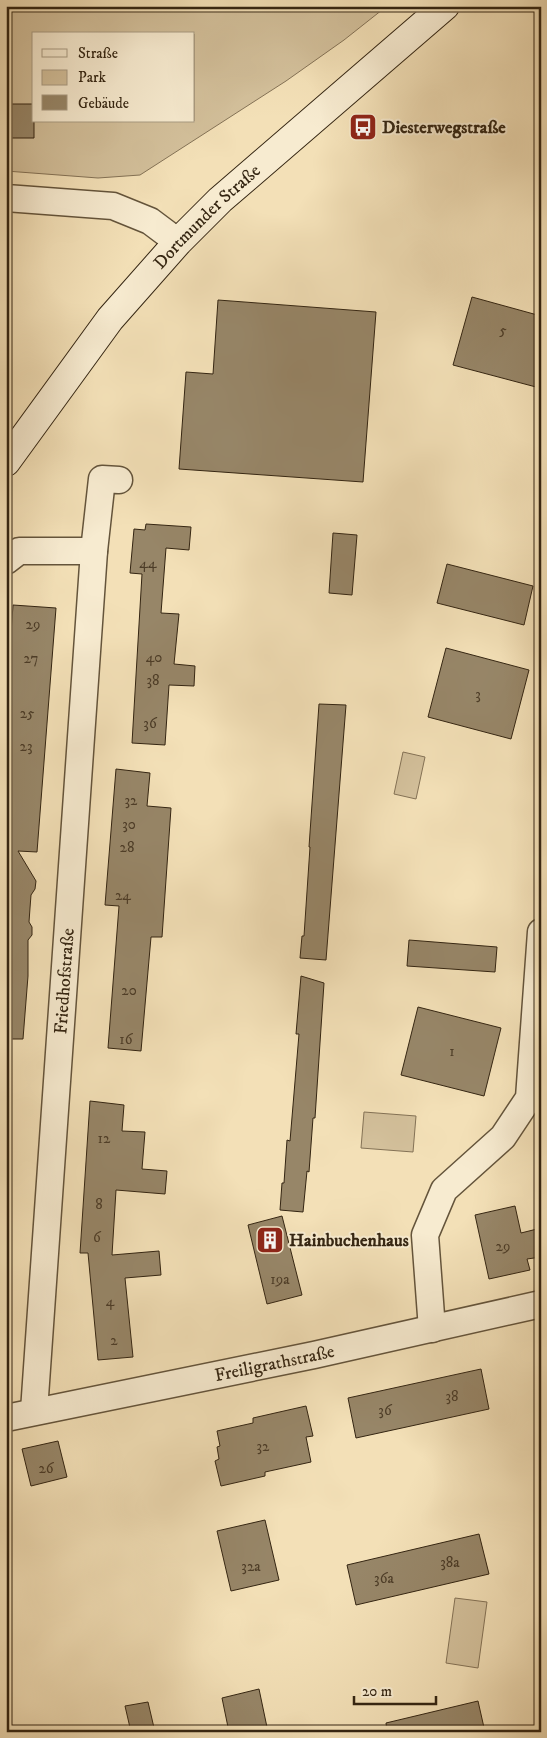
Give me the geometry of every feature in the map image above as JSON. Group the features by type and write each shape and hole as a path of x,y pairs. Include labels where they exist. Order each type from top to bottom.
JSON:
{"main road":[{"name":"Dortmunder Straße","path":"6,462 110,319 178,242 220,200 445,6"}],"street":[{"path":"6,198 113,206 150,221 178,242"},
{"name":"Friedhofstraße","path":"34,1411 94,551 102,479 118,480"},
{"path":"6,560 20,551 94,551"},
{"path":"432,1329 425,1236 444,1190 503,1136 529,1098 541,932"},
{"name":"Freiligrathstraße","path":"6,1418 314,1355 541,1304"}],"green space":[{"path":"6,6 387,6 344,40 286,81 140,175 98,178 6,171"},
{"path":"403,752 425,757 416,799 394,794"},
{"path":"364,1112 416,1116 413,1152 361,1148"},
{"path":"455,1598 487,1602 478,1668 446,1663"}],"building":[{"path":"6,104 32,104 34,138 6,138"},
{"path":"472,297 541,316 541,371 536,387 453,365"},
{"path":"218,300 376,312 363,482 179,469 186,372 213,374"},
{"path":"146,524 191,527 189,550 166,548 161,613 179,614 174,664 195,666 194,686 169,685 165,745 132,743 142,574 130,573 134,529 145,530"},
{"path":"333,533 357,535 352,595 329,593"},
{"path":"447,564 533,586 524,625 437,603"},
{"path":"13,605 56,608 37,852 18,851 36,881 35,889 31,895 29,922 32,927 32,935 28,940 28,976 23,1039 6,1039 6,703"},
{"path":"446,648 529,670 511,739 428,717"},
{"path":"319,704 346,705 326,960 300,958 302,936 304,936"},
{"path":"116,769 150,773 147,806 171,808 162,937 151,937 141,1051 108,1048 119,906 105,905"},
{"path":"409,940 497,947 495,972 407,966"},
{"path":"301,976 324,983 315,1118 313,1118 309,1172 307,1171 303,1212 280,1210 287,1140 290,1141 299,1034 296,1034"},
{"path":"418,1007 501,1028 484,1096 401,1075"},
{"path":"90,1101 124,1105 122,1131 145,1132 142,1169 167,1171 165,1194 116,1190 112,1255 159,1251 161,1275 125,1278 133,1357 98,1360 88,1253 80,1253"},
{"path":"515,1206 521,1233 541,1228 541,1257 527,1259 530,1270 489,1279 475,1215"},
{"path":"282,1216 302,1295 267,1304 248,1225"},
{"path":"481,1369 489,1409 356,1438 348,1398"},
{"path":"306,1406 313,1436 306,1437 311,1462 265,1472 265,1476 221,1486 215,1461 219,1459 217,1447 220,1446 217,1431 253,1423 253,1418"},
{"path":"58,1441 67,1477 31,1486 22,1449"},
{"path":"265,1520 279,1580 231,1591 217,1531"},
{"path":"479,1534 489,1574 356,1605 347,1565"},
{"path":"259,1689 268,1732 229,1732 222,1698"},
{"path":"478,1701 485,1732 387,1732 386,1723"},
{"path":"148,1702 155,1732 131,1732 125,1706"}],"place":[{"name":"Diesterwegstraße","path":"363,127"},
{"name":"Hainbuchenhaus","path":"270,1240"}]}
